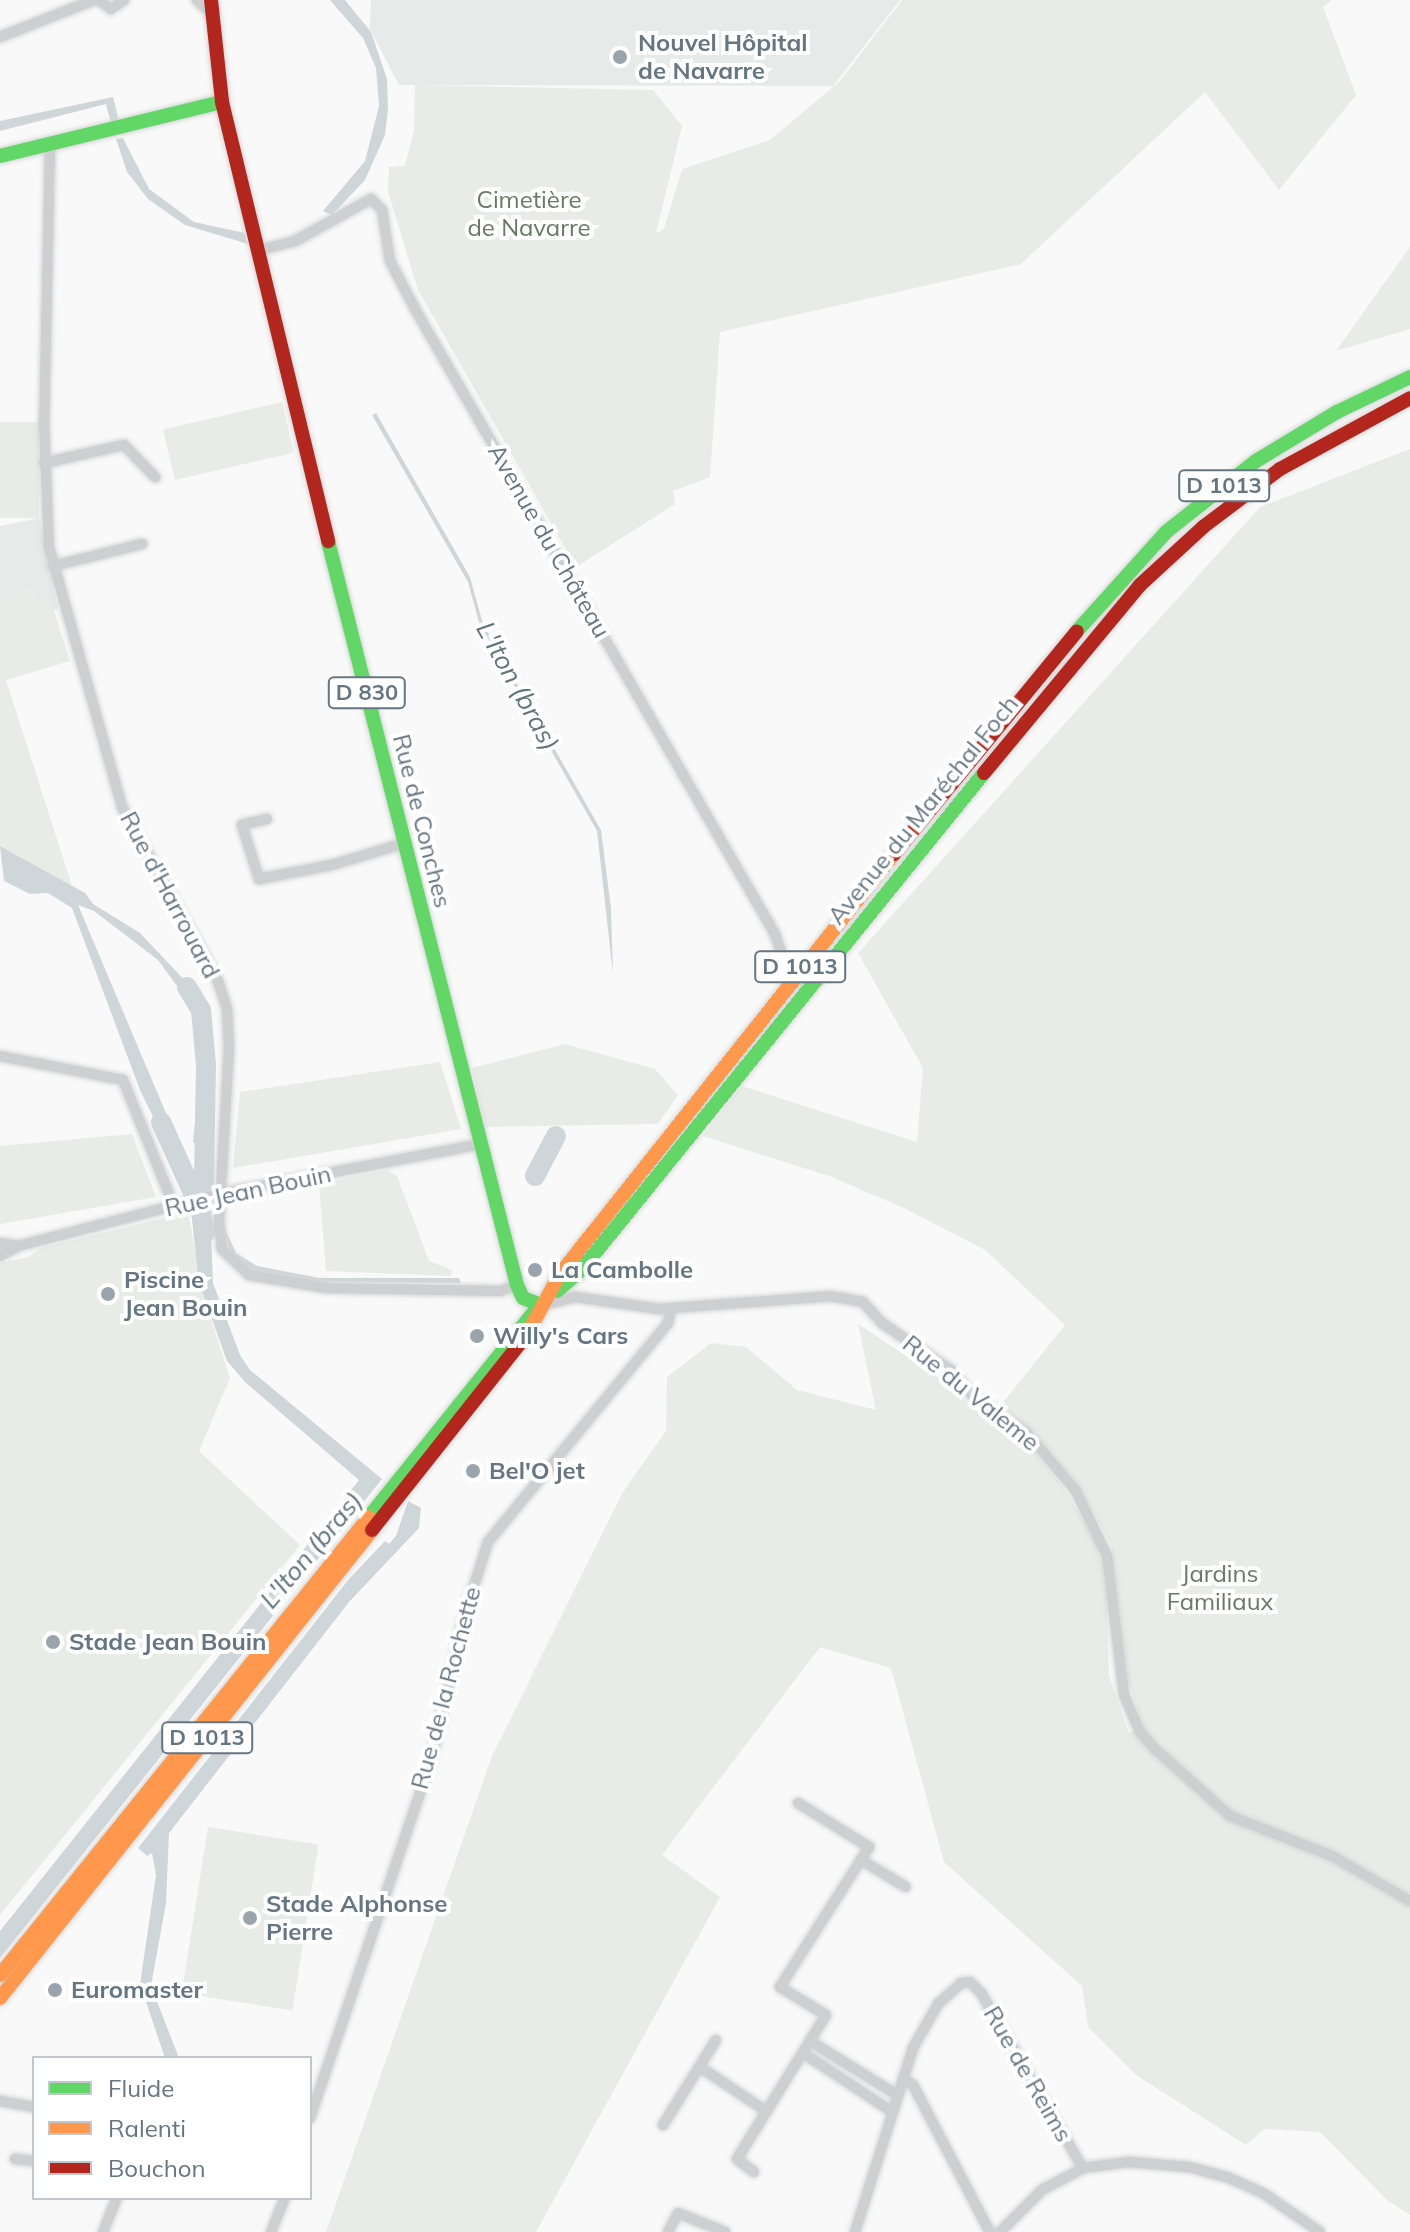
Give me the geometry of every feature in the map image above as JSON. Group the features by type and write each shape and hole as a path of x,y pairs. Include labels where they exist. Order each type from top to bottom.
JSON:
{"main road":[{"name":"Rue de Conches","path":"211,7 222,102 254,241 517,1285"},
{"path":"0,156 125,129 222,102"},
{"name":"Avenue du Maréchal Foch","path":"0,1998 523,1341 541,1305 792,976 1069,637 1166,532 1236,477 1317,423 1410,377"},
{"name":"Avenue du Maréchal Foch","path":"0,1975 515,1330 582,1269 806,987 1094,638 1170,557 1252,489 1307,451 1410,398"},
{"path":"517,1285 523,1298 541,1305"}],"street":[{"path":"0,37 97,0 111,9 124,0"},
{"path":"197,0 211,7"},
{"name":"Rue d'Harrouard","path":"50,145 44,463 53,566 122,807 218,981 227,1009 229,1048 215,1195 218,1227 233,1264 259,1278 349,1289 500,1291 517,1285"},
{"name":"Avenue du Château","path":"254,241 295,241 371,199 382,210 390,261 416,311 767,920 792,976 806,987"},
{"path":"44,463 124,445 155,477"},
{"path":"53,566 142,544"},
{"path":"267,819 242,825 259,879 332,865 405,843"},
{"path":"0,1056 109,1074 127,1084 174,1206"},
{"name":"Rue Jean Bouin","path":"0,1256 18,1246 215,1195 480,1144"},
{"name":"Rue Jean Bouin","path":"0,1243 18,1246"},
{"name":"Rue du Valeme","path":"541,1305 576,1297 671,1309 850,1296 1027,1433 1076,1491 1107,1556 1124,1695 1140,1732 1155,1749 1230,1816 1332,1856 1410,1901"},
{"name":"Rue de la Rochette","path":"312,2112 431,1761 465,1614 488,1542 668,1323 671,1309"},
{"path":"754,2172 737,2159 826,2015 780,1987 869,1847 798,1803"},
{"path":"861,1860 906,1887"},
{"name":"Rue de Reims","path":"903,2078 938,2004 961,1983 970,1982 981,1993 1083,2168"},
{"path":"663,2125 716,2040"},
{"path":"810,2041 897,2095"},
{"path":"803,2053 891,2111"},
{"path":"700,2067 766,2111"},
{"path":"855,2232 903,2078 913,2085 990,2232"},
{"path":"0,2101 32,2107"},
{"path":"15,2159 32,2161"},
{"path":"1000,2232 1042,2190 1083,2168 1129,2162 1189,2167 1263,2193 1320,2232"},
{"path":"103,2232 116,2200"},
{"path":"271,2232 284,2200"},
{"path":"668,2232 678,2213 725,2232"}],"shaded area":[{"name":"Nouvel Hôpital de Navarre","path":"371,0 900,0 833,86 399,85 370,29"},
{"path":"39,518 58,609 0,628 0,526"}],"green space":[{"name":"Cimetière de Navarre","path":"902,0 1332,0 1323,7 1356,95 1279,190 1205,92 1021,264 720,332 710,477 673,491 675,504 576,567 418,290 388,192 389,167 405,166 414,130 415,85 653,90 682,126 656,233 664,229 682,169 770,140 840,81"},
{"path":"1410,247 1410,329 1336,351"},
{"path":"282,402 294,453 175,480 163,429"},
{"path":"0,422 39,422 39,518 0,518"},
{"name":"Jardins Familiaux","path":"1410,449 1410,2215 1387,2200 1320,2132 1264,2129 1246,2145 1136,2075 1088,2027 1082,1986 944,1862 891,1668 820,1647 662,1855 720,1897 536,2232 326,2232 492,1756 623,1492 666,1431 667,1377 711,1343 746,1347 797,1390 876,1410 858,1324 937,1376 986,1419 992,1414 1032,1449 1063,1487 1094,1538 1106,1578 1109,1676 1129,1733 1143,1725 1127,1678 1111,1545 1079,1485 1039,1438 1001,1405 1065,1325 985,1250 906,1209 832,1177 703,1136 742,1086 917,1142 923,1068 858,953 1260,507"},
{"path":"31,588 36,603 50,599 70,661 6,680 72,886 0,846 0,600"},
{"path":"565,1044 655,1069 678,1095 658,1124 485,1127 472,1068"},
{"path":"440,1062 461,1129 233,1168 240,1092"},
{"path":"132,1134 156,1197 0,1224 0,1146"},
{"path":"387,1170 397,1176 429,1261 452,1270 451,1276 326,1271 319,1184"},
{"path":"188,1212 204,1298 230,1378 199,1451 300,1545 0,1915 0,1263 28,1257 41,1248"},
{"name":"Stade Alphonse Pierre","path":"208,1827 319,1845 292,2010 182,1993"}],"water":[{"path":"330,0 345,0 371,32 387,79 388,109 385,135 365,180 332,215 323,211 365,161 379,106 376,68 363,38"},
{"path":"113,97 119,121 111,123 106,104 0,131 0,121"},
{"path":"123,138 149,189 194,222 245,233 248,244 185,225 148,199 127,172 116,139"},
{"path":"376,413 470,577 483,624 601,830 611,908 613,974 597,831 480,626 468,582 372,415"},
{"path":"0,846 85,893 93,904 140,933 192,988 196,984 205,1009 196,1012 158,960 94,911 78,905 179,1144 167,1146 140,1090 72,908 48,893 30,894 4,881"},
{"path":"201,1065 210,1066 202,1144 193,1143"},
{"path":"211,1155 208,1188 185,1194 172,1163 186,1160 199,1184 199,1158"},
{"path":"210,1205 213,1283 240,1355 250,1370 382,1479 0,1958 0,1931 359,1480 246,1383 227,1361 199,1283 191,1210"},
{"path":"223,1225 236,1253 257,1266 319,1278 459,1278 461,1283 319,1282 256,1272 243,1267 229,1249"},
{"path":"408,1501 421,1508 419,1528 349,1602 169,1833 166,1903 151,1986 178,2056 164,2056 140,1984 156,1875 152,1853 147,1856 138,1848 349,1579 385,1541 389,1544 396,1536"}],"waterway":[{"name":"L'Iton (bras)","path":"187,987 201,1010 206,1065 204,1183"},
{"name":"L'Iton (bras)","path":"161,1122 200,1208 205,1232"},
{"name":"L'Iton (bras)","path":"535,1176 556,1136"}],"traffic: fast":[{"path":"0,156 222,102"},
{"path":"1077,631 1166,532 1256,461 1337,412 1410,377"},
{"path":"328,541 517,1285 523,1298 541,1305"},
{"path":"557,1291 582,1269 984,773"},
{"path":"369,1517 534,1312"}],"traffic: slow":[{"path":"526,1336 560,1274 894,854"},
{"path":"0,1975 369,1517"},
{"path":"0,1998 372,1530"}],"traffic: jam":[{"path":"211,0 222,102 328,541"},
{"path":"984,773 1140,585 1203,527 1280,469 1410,398"},
{"path":"894,854 1077,631"},
{"path":"372,1530 526,1336"}],"place":[{"name":"Nouvel Hôpital de Navarre","path":"620,57"},
{"name":"La Cambolle","path":"535,1270"},
{"name":"Piscine Jean Bouin","path":"108,1294"},
{"name":"Willy's Cars","path":"477,1336"},
{"name":"Bel'O jet","path":"473,1471"},
{"name":"Stade Jean Bouin","path":"53,1642"},
{"name":"Stade Alphonse Pierre","path":"250,1918"},
{"name":"Euromaster","path":"55,1990"}]}
